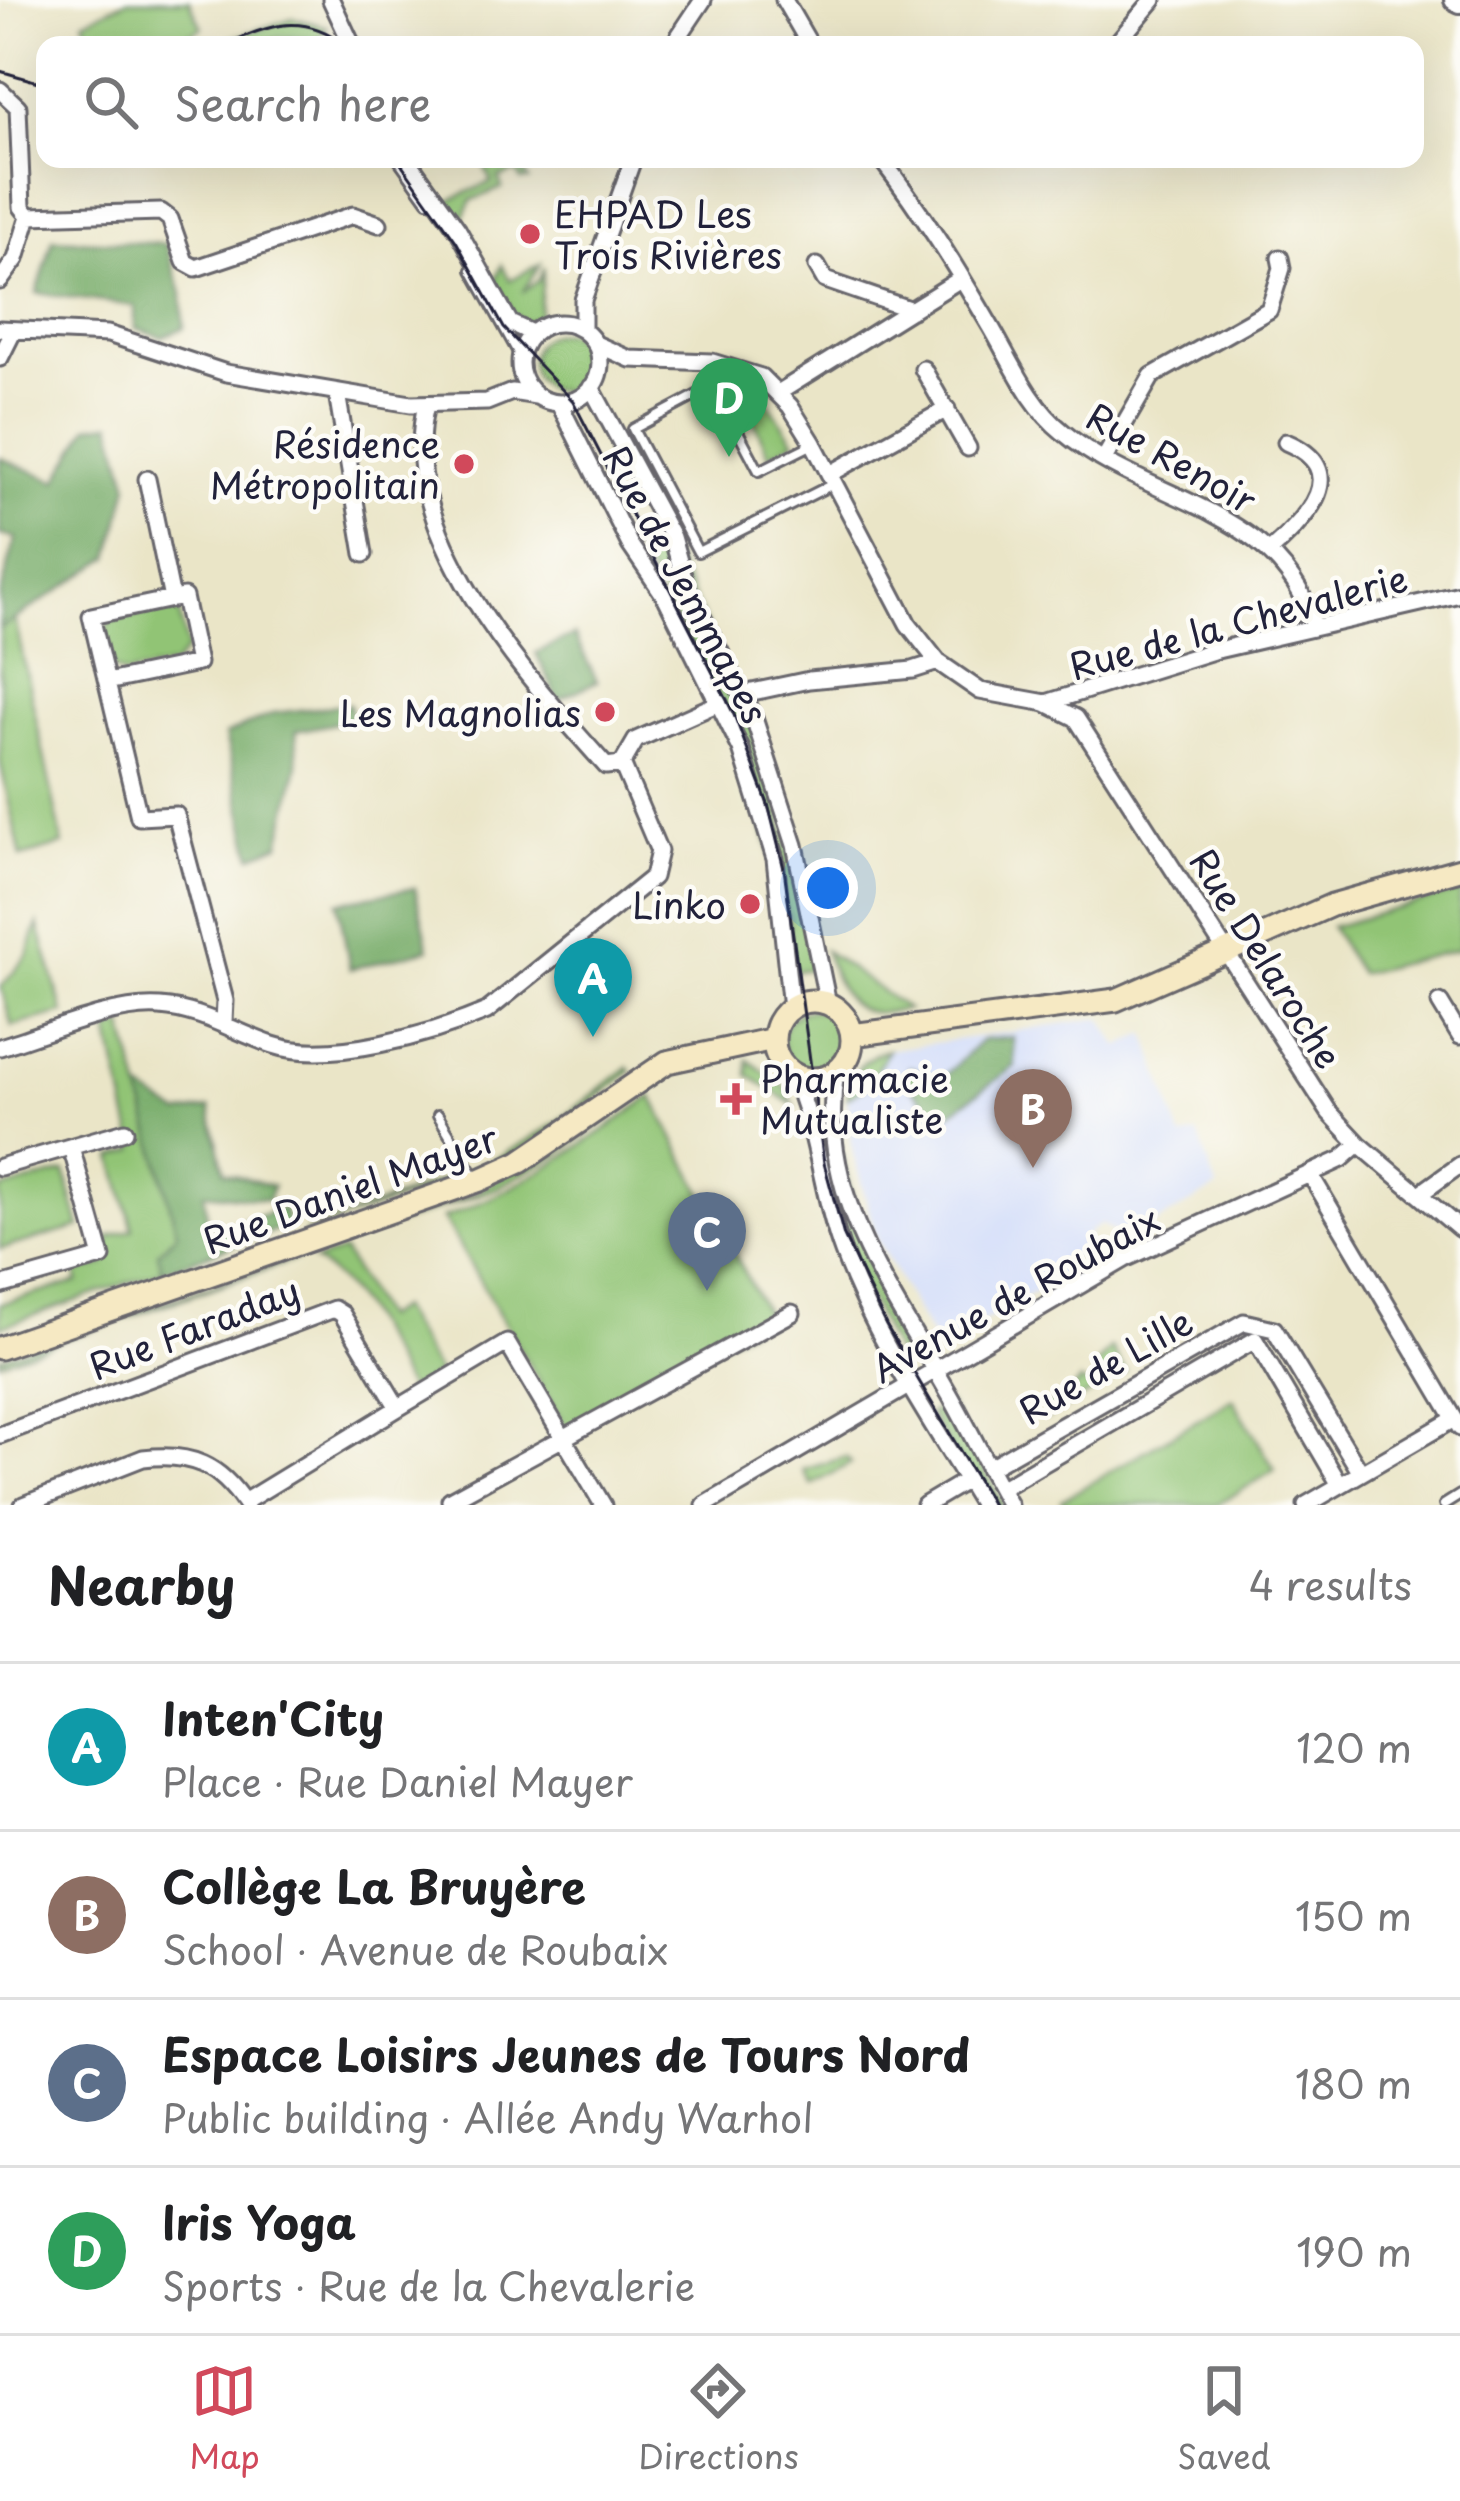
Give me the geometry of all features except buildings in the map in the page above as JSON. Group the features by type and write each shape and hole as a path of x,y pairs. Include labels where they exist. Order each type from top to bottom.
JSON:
{"main road":[{"path":"852,1035 1096,1005 1132,995 1332,905 1460,869"},
{"path":"809,1001 828,1004 844,1016 852,1035 849,1056 836,1072 813,1079 792,1073 782,1064 774,1039 779,1021 791,1008 809,1001"},
{"name":"Rue Daniel Mayer","path":"0,1348 477,1182 520,1162 667,1062 774,1039"}],"street":[{"path":"331,0 348,36"},
{"path":"680,36 703,0"},
{"path":"784,0 805,36"},
{"path":"1122,36 1153,0"},
{"path":"0,90 18,107 22,207 29,216"},
{"path":"409,168 458,230 511,323 532,333"},
{"path":"583,330 583,301 630,168"},
{"name":"Rue Renoir","path":"888,168 925,216 1047,417 1104,459 1251,533 1272,549 1299,587 1314,626"},
{"path":"29,216 161,212 170,219 185,262 196,268 353,215 379,224"},
{"path":"0,281 16,259 29,216"},
{"path":"1104,459 1153,376 1269,310 1282,268 1280,258"},
{"path":"817,266 825,280 912,310"},
{"path":"778,393 962,278"},
{"path":"512,392 521,374 520,356 532,333 562,322 583,301"},
{"path":"0,358 7,330 108,334 226,373 337,393 426,405 487,402 512,392 559,403 595,381 596,344 583,330 562,322"},
{"name":"Rue de la Chevalerie","path":"596,344 630,359 741,366 778,393 813,443 886,588 938,662 980,691 1046,703 1314,626 1460,594"},
{"name":"Rue de la Chevalerie","path":"595,381 630,359"},
{"path":"923,369 968,448"},
{"path":"521,374 536,395"},
{"name":"Rue de Jemmapes","path":"595,381 672,537 686,585 742,694 783,801 828,1004"},
{"path":"337,393 364,554"},
{"name":"Rue de Jemmapes","path":"559,403 741,749 775,859 791,1008"},
{"path":"0,1047 134,1008 159,1006 224,1022 271,1045 310,1053 458,1024 487,1011 653,877 658,851 614,765 509,656 450,556 424,457 426,405"},
{"path":"832,479 947,409"},
{"path":"1272,549 1302,523 1318,491 1315,461 1308,451 1286,442"},
{"path":"147,479 172,599"},
{"path":"107,682 198,663 184,597 91,616 139,817 176,815 225,1001 224,1022"},
{"path":"742,694 809,680 914,670 938,662"},
{"path":"614,765 636,740 719,703"},
{"name":"Rue Delaroche","path":"1046,703 1076,718 1329,1112 1359,1144 1460,1228"},
{"path":"1440,1003 1460,1036"},
{"path":"836,1072 835,1130 853,1214 889,1298 936,1371 1009,1505"},
{"path":"792,1073 843,1255 908,1387 980,1504"},
{"path":"0,1167 125,1131"},
{"name":"Avenue de Roubaix","path":"705,1505 1125,1259 1310,1174 1359,1144"},
{"path":"0,1286 102,1258 71,1147"},
{"path":"1421,1193 1460,1165"},
{"path":"1306,1505 1457,1423 1310,1174"},
{"name":"Rue Faraday","path":"0,1435 323,1309 342,1314 398,1408"},
{"path":"448,1503 792,1313"},
{"name":"Rue de Lille","path":"988,1468 1236,1324 1255,1332 1340,1485"},
{"name":"Rue de Lille","path":"1000,1489 1255,1332 1274,1329 1361,1473"},
{"path":"23,1505 143,1458 164,1456 211,1465 231,1480 245,1503 507,1343 603,1505"},
{"path":"925,1505 967,1480"}],"lane":[{"path":"408,168 456,241 520,356"},
{"path":"712,362 714,386 759,471 813,443"},
{"path":"714,386 633,429 698,552 832,479"},
{"path":"438,1115 477,1182"},
{"path":"1444,1505 1460,1496"}],"shaded area":[{"path":"1102,1018 1119,1047 1146,1033 1181,1138 1198,1134 1217,1188 1126,1240 1102,1224 1090,1231 1061,1277 949,1342 933,1341 877,1239 853,1154 847,1098 888,1050"}],"green space":[{"path":"128,0 189,0 202,28 184,36 92,36 84,21"},
{"path":"293,18 327,27 321,36 239,36"},
{"path":"485,168 522,168 528,180 521,180 516,171 499,178 502,188 472,200 462,220 447,201 491,182"},
{"path":"53,239 166,244 182,293 184,328 162,337 135,328 135,306 37,293"},
{"path":"540,264 522,293 539,280 544,267 539,316 525,323 513,316 495,281 502,265 510,280"},
{"path":"560,333 581,341 589,362 581,383 560,391 539,383 531,362 539,341"},
{"path":"737,382 767,401 795,441 769,455"},
{"path":"112,423 129,485 110,557 0,629 0,597 16,538 0,535 0,458 57,481 89,426"},
{"path":"663,533 749,714 733,721 635,548"},
{"path":"165,607 179,612 187,649 174,665 124,675 112,667 104,632 111,620"},
{"path":"15,620 63,845 21,857 0,761 0,623"},
{"path":"574,635 597,681 558,700 536,653"},
{"path":"349,704 352,720 296,731 298,765 280,844 252,856 225,735 275,713"},
{"path":"752,723 775,790 814,969 792,971 789,917 736,730"},
{"path":"415,888 429,949 350,969 338,902"},
{"path":"1460,891 1460,949 1359,974 1331,927"},
{"path":"38,924 64,1013 12,1026 1,987 28,955"},
{"path":"824,950 907,1009 873,1012 851,1003"},
{"path":"812,1010 833,1019 842,1040 833,1061 812,1070 791,1061 782,1040 791,1019"},
{"path":"124,1026 177,1233 158,1252 162,1271 0,1327 0,1304 78,1282 76,1272 105,1264 109,1237 133,1229 113,1157 135,1150 109,1030"},
{"path":"1013,1037 1015,1066 942,1119 902,1078 910,1067 941,1079 982,1040"},
{"path":"888,1050 869,1084 847,1098 859,1067"},
{"path":"748,1060 785,1087 794,1105 748,1075"},
{"path":"628,1067 631,1071 561,1126 495,1166 304,1233 492,1161 558,1122"},
{"path":"647,1088 557,1155 495,1189 311,1254 474,1193"},
{"path":"140,1089 180,1114 210,1108 224,1172 273,1186 268,1200 204,1193 209,1232 284,1208 288,1226 162,1271 158,1252 177,1233"},
{"path":"652,1096 768,1318 567,1430 443,1218 526,1180"},
{"path":"831,1110 871,1272 913,1344 895,1354 844,1247 809,1113"},
{"path":"65,1172 80,1227 0,1249 0,1190"},
{"path":"343,1251 382,1318 399,1308 438,1373 409,1391 357,1302 314,1261"},
{"path":"297,1259 0,1362 0,1357"},
{"path":"1111,1348 1126,1372 1100,1387 1094,1368"},
{"path":"1081,1381 1096,1390 1047,1418 1046,1405 1064,1400"},
{"path":"1233,1399 1275,1470 1217,1505 1065,1505 1062,1500"},
{"path":"948,1403 1004,1505 987,1505 929,1414"},
{"path":"846,1457 851,1463 812,1485 803,1470"}],"tram line":[{"path":"247,36 287,25 315,28 332,36"},
{"path":"0,71 36,81"},
{"path":"404,168 456,241 504,328 573,401 733,712 768,804 784,869 824,1163 844,1236 886,1325 992,1505"}],"place":[{"name":"EHPAD Les Trois Rivières","path":"530,234"},
{"name":"Iris Yoga","path":"729,457"},
{"name":"Résidence Métropolitain","path":"464,464"},
{"name":"Les Magnolias","path":"605,712"},
{"name":"Linko","path":"750,904"},
{"name":"Inten'City","path":"593,1037"},
{"name":"Pharmacie Mutualiste","path":"736,1099"},
{"name":"Collège La Bruyère","path":"1033,1168"},
{"name":"Espace Loisirs Jeunes de Tours Nord","path":"707,1291"}]}
